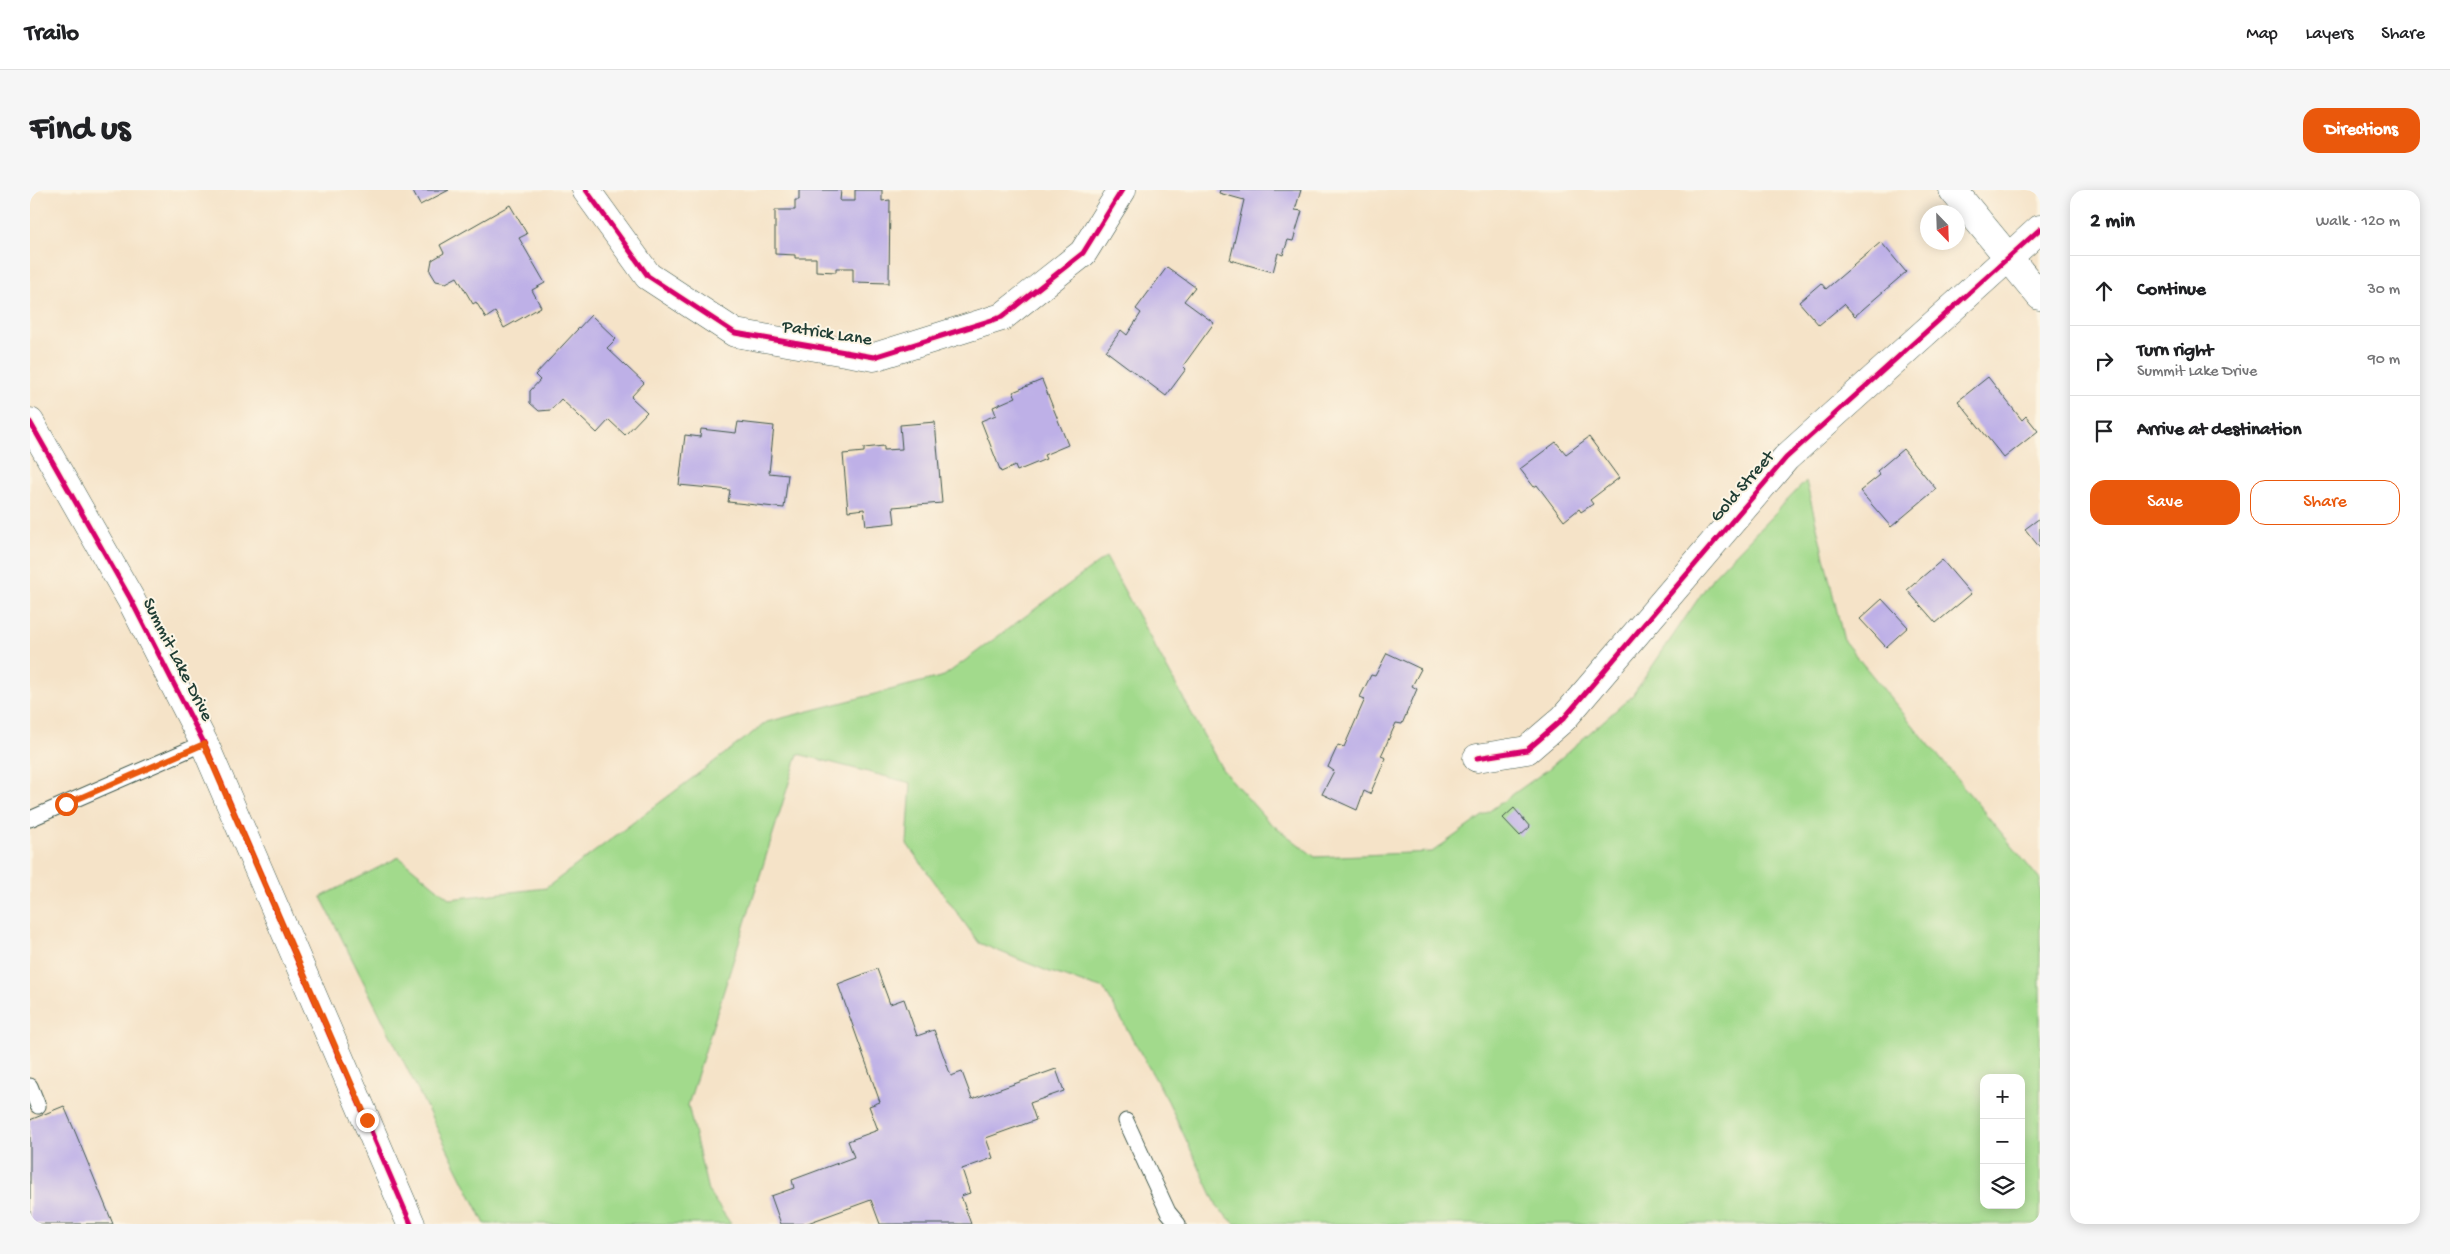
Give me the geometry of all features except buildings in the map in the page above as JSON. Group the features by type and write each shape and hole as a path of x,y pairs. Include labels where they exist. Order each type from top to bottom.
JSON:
{"street":[{"name":"Patrick Lane","path":"586,190 648,276 735,333 874,357 1002,317 1083,253 1122,190"},
{"path":"1953,190 2040,296"},
{"name":"Gold Street","path":"1477,758 1527,750 1564,718 1786,458 2040,229"},
{"name":"Summit Lake Drive","path":"30,422 130,598 204,744 411,1224"}],"lane":[{"path":"30,819 204,744"},
{"path":"30,1086 38,1106"},
{"path":"1126,1121 1168,1212 1178,1224"}],"green space":[{"path":"1806,481 1844,641 2040,880 2040,1224 1235,1224 1218,1208 1168,1101 1104,989 1047,971 979,943 907,844 911,783 798,754 688,1105 708,1191 731,1224 485,1224 321,897 399,857 450,899 546,888 767,722 944,676 1106,557 1222,769 1268,821 1315,857 1432,852 1547,770 1632,696 1713,577"}],"cycle path":[{"path":"586,190 648,276 735,333 874,357 1002,317 1083,253 1122,190"},
{"path":"1477,758 1527,750 1564,718 1786,458 2040,229"},
{"path":"30,422 130,598 204,743 411,1224"}],"route":[{"path":"66,804 204,744 367,1120"}]}
